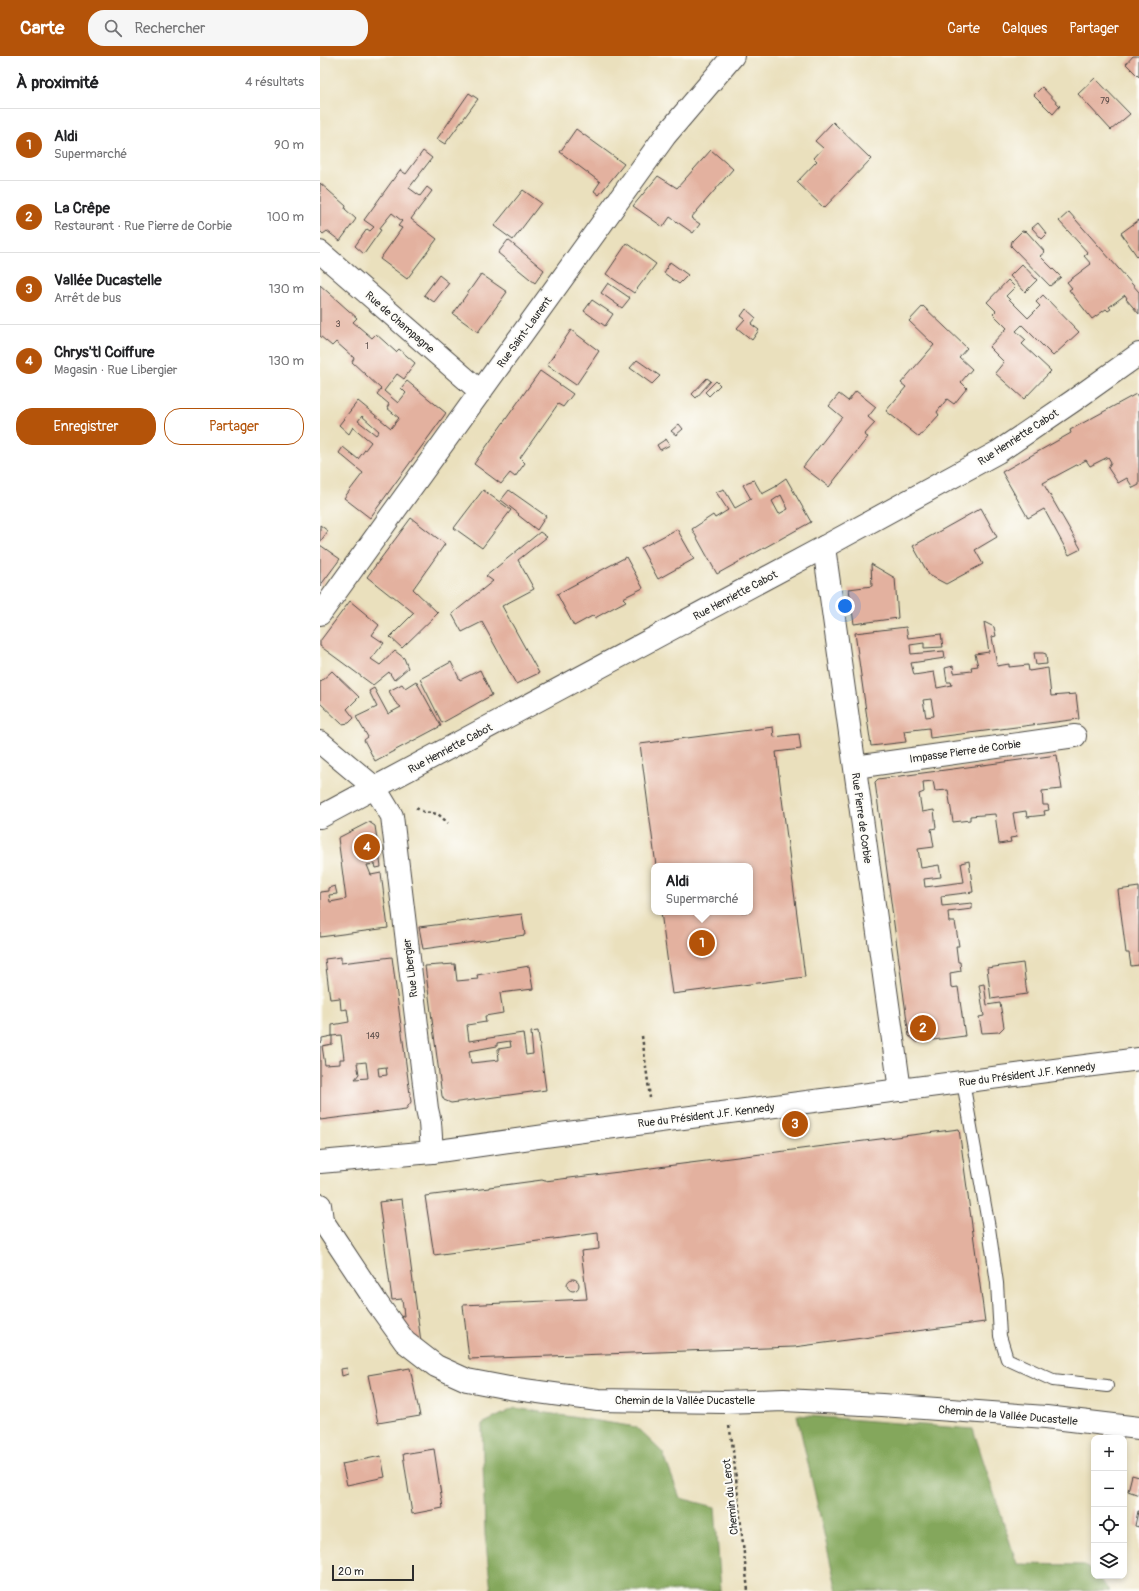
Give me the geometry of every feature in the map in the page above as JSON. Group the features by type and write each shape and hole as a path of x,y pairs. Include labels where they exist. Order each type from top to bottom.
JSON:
{"street":[{"name":"Rue Saint-Laurent","path":"320,614 665,136 733,56"},
{"name":"Rue de Champagne","path":"320,252 481,392"},
{"name":"Rue Henriette Cabot","path":"320,817 998,452 1139,354"},
{"name":"Rue Pierre de Corbie","path":"824,547 900,1090"},
{"name":"Impasse Pierre de Corbie","path":"855,767 1075,736"},
{"name":"Rue Libergier","path":"320,742 375,788 392,816 426,1102 430,1122 432,1152"},
{"name":"Rue du Président J.F. Kennedy","path":"320,1162 432,1152 1139,1059"},
{"name":"Chemin de la Vallée Ducastelle","path":"320,1205 322,1220 405,1342 436,1366 467,1380 509,1388 598,1400 723,1402 784,1400 875,1404 1046,1417 1139,1428"}],"lane":[{"path":"963,1082 989,1228 997,1283 1000,1336 1007,1359 1053,1380 1107,1386"}],"path":[{"path":"396,776 406,801 424,812 438,814 448,823"},
{"path":"642,1036 653,1122"},
{"name":"Chemin du Lerot","path":"723,1402 732,1441 748,1591"}],"green space":[{"path":"515,1408 636,1427 663,1453 680,1498 715,1507 721,1591 491,1591 485,1534 482,1424"},
{"path":"797,1415 973,1429 1017,1564 1085,1565 1091,1571 1091,1579 1098,1579 1110,1591 837,1591"}],"building":[{"path":"1133,56 1139,56 1139,77 1126,64"},
{"path":"1095,78 1130,114 1111,130 1078,94"},
{"path":"1042,87 1060,106 1053,114 1034,95"},
{"path":"469,93 478,99 445,144 437,139"},
{"path":"833,122 871,159 824,208 797,182 817,161 814,158 823,148 815,141"},
{"path":"576,129 624,164 599,195 594,191 600,182 560,152"},
{"path":"711,150 733,169 691,218 700,224 693,233 670,217 663,227 633,206 658,176 677,188"},
{"path":"423,151 432,158 409,188 420,196 427,187 432,191 411,219 437,239 407,279 380,259 402,228 398,226 402,221 392,213 379,229 381,230 364,254 355,246 367,229 370,231 374,227 364,220 400,170 406,174"},
{"path":"320,183 346,206 345,209 356,219 340,241 327,231 323,234 320,231"},
{"path":"523,190 541,203 513,240 494,226"},
{"path":"1069,212 1139,292 1139,314 1126,299 1127,298 1125,295 1109,307 1111,309 1108,311 1106,309 1092,319 1069,290 1072,288 1067,282 1091,264 1084,256 1088,253 1059,221"},
{"path":"1139,220 1139,259 1121,233"},
{"path":"1038,223 1047,234 1042,239 1032,228"},
{"path":"1022,231 1027,232 1045,252 1040,256 1061,277 1050,286 1011,246 1012,241"},
{"path":"508,240 544,270 535,283 498,253"},
{"path":"627,243 656,264 634,293 606,274"},
{"path":"670,262 688,275 679,284 664,273"},
{"path":"1022,264 1037,280 1025,292 1010,276"},
{"path":"481,274 507,292 478,332 453,314"},
{"path":"439,275 449,283 434,302 424,295"},
{"path":"1008,280 1015,287 1006,296 1028,318 1040,306 1036,302 1043,295 1079,332 1053,356 1022,325 1016,331 1026,340 1022,344 1051,371 1024,399 995,373 1004,362 989,347 1007,328 993,314 996,311 987,302"},
{"path":"608,283 630,298 622,308 601,293"},
{"path":"320,285 357,318 353,322 372,338 376,334 396,352 399,349 415,363 404,379 397,374 384,391 398,403 406,393 401,388 407,381 446,413 370,518 344,498 363,473 339,453 343,447 358,459 371,442 353,427 349,434 339,425 358,401 391,428 399,418 387,408 389,404 377,394 381,389 352,362 354,358 336,342 332,346 320,336","holes":["362,416 379,431 376,435 358,421"]},
{"path":"592,300 613,314 605,326 584,311"},
{"path":"923,306 967,348 959,357 972,369 961,382 967,388 954,404 947,399 937,412 939,415 919,437 886,411 906,387 901,383 934,345 909,321"},
{"path":"746,309 756,318 751,324 759,330 752,340 737,328 745,319 741,316"},
{"path":"571,330 599,351 576,385 547,365"},
{"path":"637,360 660,376 652,384 630,368"},
{"path":"540,371 573,394 563,407 558,404 520,458 525,463 515,477 510,473 501,484 474,464"},
{"path":"707,378 711,381 696,398 692,394"},
{"path":"716,381 720,385 709,396 705,392"},
{"path":"856,391 876,407 868,417 875,423 864,435 868,437 829,487 803,467 842,417 829,406 839,394 848,401"},
{"path":"1136,394 1139,398 1139,485 1133,488 1127,478 1118,483 1108,468 1111,462 1108,457 1090,466 1086,460 1043,483 1081,549 1069,555 1044,509 1028,518 1002,472 1071,433 1070,430"},
{"path":"679,424 683,429 676,435 671,431"},
{"path":"666,439 670,445 660,450 657,445"},
{"path":"786,478 811,522 717,574 692,529 713,515 715,518 728,510 716,492 724,489 735,508 751,499 743,485 748,482 754,480 762,494 777,486 776,485","holes":["781,495 788,509 779,514 772,501"]},
{"path":"483,490 511,510 482,548 454,528"},
{"path":"509,490 546,516 537,530 501,500"},
{"path":"981,508 997,537 975,550 983,564 946,584 929,575 913,546"},
{"path":"411,518 445,544 413,589 438,613 402,648 390,637 414,613 367,577"},
{"path":"320,525 328,531 320,542"},
{"path":"677,529 694,559 658,579 641,548"},
{"path":"540,532 547,537 518,560 534,589 502,606 539,673 516,684 482,622 462,632 452,614 493,581 486,576"},
{"path":"320,545 340,559 320,586"},
{"path":"626,557 643,588 623,598 626,601 595,618 594,615 574,626 557,594"},
{"path":"871,564 895,578 898,618 854,624 849,589 872,586"},
{"path":"350,601 379,625 372,635 384,643 371,659 380,665 395,651 404,658 408,668 394,680 389,672 373,685 320,646 320,641"},
{"path":"984,622 994,627 996,636 992,637 997,666 1009,664 1009,667 1028,665 1029,671 1048,668 1051,696 1076,694 1079,719 930,738 929,728 904,731 906,742 871,746 855,633 906,627 908,638 941,634 943,647 924,648 924,643 910,645 911,654 944,651 945,658 911,663 914,675 934,672 937,688 952,685 951,682 947,682 945,668 953,666 954,673 972,671 971,667 978,666 975,654 989,652","holes":["931,699 934,716 926,717 923,700"]},
{"path":"1034,653 1046,654 1047,664 1036,665"},
{"path":"451,662 460,680 480,670 492,695 442,723 420,679"},
{"path":"332,671 359,697 347,709 354,718 349,723 342,724 320,703 320,682"},
{"path":"416,681 441,726 375,761 364,740 368,737 356,717 377,707 369,691 374,688 388,714 401,707 395,702 389,691 402,684 405,688"},
{"path":"773,727 774,737 799,734 801,749 776,752 805,977 672,994 661,915 753,915 753,863 656,863 640,744"},
{"path":"1057,755 1062,789 1042,791 1043,805 1048,805 1049,810 1044,811 1045,815 1027,817 1026,811 1013,813 1017,837 1010,838 1011,842 999,844 995,814 970,816 970,820 953,822 948,790 935,791 933,781 923,782 924,792 919,794 922,812 934,810 936,828 931,829 934,847 918,849 921,868 939,865 941,877 924,879 925,887 964,882 961,863 969,861 973,892 941,896 942,906 972,903 972,909 948,912 949,922 955,922 959,946 956,946 961,971 950,973 951,988 958,987 965,1036 917,1042 909,1036 875,782 878,779"},
{"path":"369,822 375,826 381,867 376,868 375,864 367,865 371,875 381,873 388,928 320,937 320,892 328,891 328,888 335,886 337,894 329,895 330,902 346,899 338,838"},
{"path":"1139,887 1139,965 1131,966 1129,953 1126,953 1118,890"},
{"path":"522,914 525,935 423,949 419,927"},
{"path":"341,957 341,963 392,957 411,1102 406,1109 320,1120 320,1043 322,1042 322,1038 332,1036 332,1025 349,1022 347,1009 341,1010 340,998 330,999 325,959","holes":["341,1035 344,1059 340,1059 340,1064 325,1065 322,1046 332,1044 332,1036","366,1062 368,1078 355,1079 359,1074 357,1063","386,1067 387,1075 379,1076 378,1068"]},
{"path":"1023,963 1027,994 991,999 987,968"},
{"path":"455,964 457,981 478,979 477,975 529,966 533,989 500,993 503,1013 485,1016 486,1022 467,1025 469,1041 523,1033 526,1055 533,1054 531,1032 538,1031 546,1090 451,1103 444,1100 442,1096 425,966","holes":["510,1041 511,1047 498,1049 499,1060 471,1063 469,1051 497,1046 497,1043"]},
{"path":"984,984 987,1005 1000,1003 1004,1027 999,1032 982,1033 979,1017 984,1016 979,985"},
{"path":"959,1129 985,1322 794,1347 469,1359 463,1305 587,1299 581,1251 599,1249 598,1233 434,1255 425,1196 542,1180 545,1181 619,1172"},
{"path":"402,1199 421,1342 415,1342 398,1317 404,1316 402,1299 392,1300 379,1202"},
{"path":"571,1279 575,1279 579,1285 575,1291 571,1291 567,1287 567,1283"},
{"path":"347,1368 348,1374 342,1376 341,1369"},
{"path":"410,1368 420,1416 378,1423 368,1375"},
{"path":"434,1449 443,1508 412,1514 403,1454"},
{"path":"381,1456 385,1477 347,1485 342,1464"},
{"path":"1132,1475 1139,1477 1139,1495 1128,1491"},
{"path":"1139,1511 1139,1527 1135,1526"}],"place":[{"name":"Chrys'tl Coiffure","path":"367,847"},
{"name":"Aldi","path":"702,943"},
{"name":"La Crêpe","path":"923,1028"},
{"name":"Vallée Ducastelle","path":"795,1124"}]}
